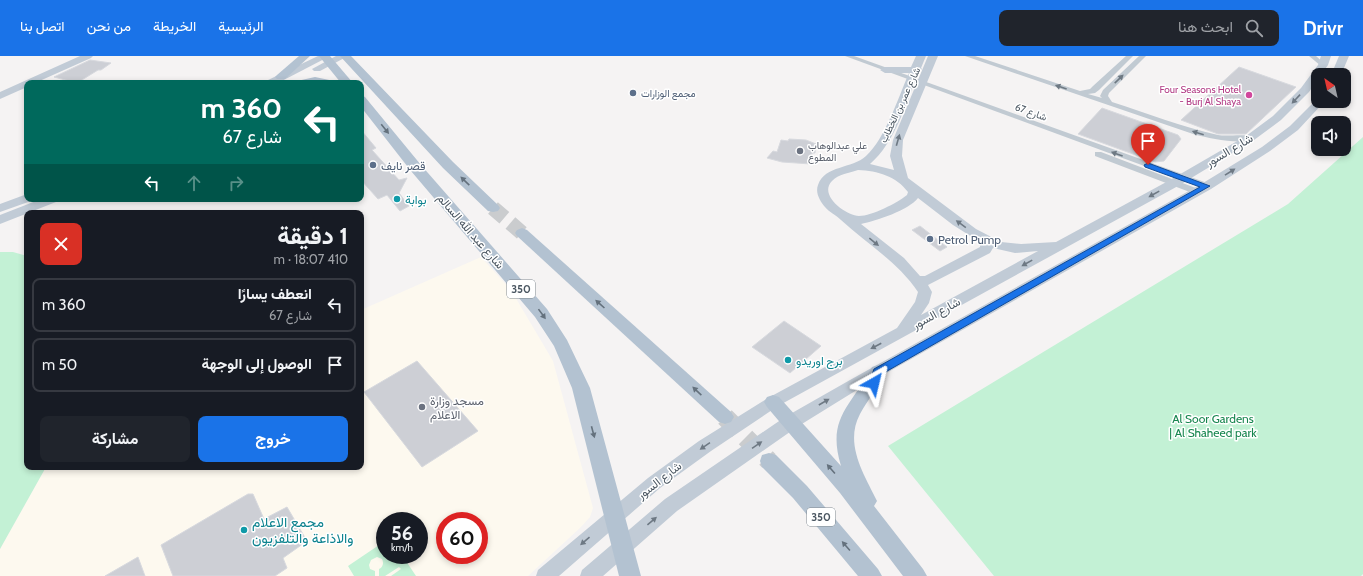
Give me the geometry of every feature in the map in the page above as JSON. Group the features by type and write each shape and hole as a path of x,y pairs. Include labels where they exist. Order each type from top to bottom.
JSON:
{"main road":[{"path":"0,89 74,56"},
{"path":"35,80 88,56"},
{"path":"285,80 305,56"},
{"path":"358,56 358,64 368,80 448,165 493,208"},
{"name":"شارع عمر بن الخطاب","path":"906,182 896,156 898,140 916,83 917,69 921,56"},
{"name":"شارع عمر بن الخطاب","path":"857,167 876,152 933,56"},
{"path":"1339,68 1344,56"},
{"path":"285,80 334,57"},
{"path":"334,57 368,80"},
{"path":"334,57 346,80"},
{"path":"334,57 358,80"},
{"name":"شارع السور","path":"545,576 654,483 704,446 773,402 1063,244 1250,138 1278,118 1305,90 1324,60"},
{"path":"885,70 906,71 917,69"},
{"path":"0,96 24,85"},
{"path":"364,86 386,99"},
{"name":"شارع عبد الله السالم","path":"364,103 416,168 541,313 561,344 581,388 630,576"},
{"name":"شارع السور","path":"589,576 671,505 791,422 1202,189 1266,149 1294,128 1313,108"},
{"path":"876,152 886,156 896,156"},
{"path":"901,333 922,303 925,292 918,280 902,265 830,206 823,196 823,187 827,180 834,174 845,169 857,167 880,169 906,182 986,241 1009,248 1027,249 1063,244"},
{"path":"844,217 858,220 869,220 908,202 913,197 914,192 906,182"},
{"path":"0,208 24,199"},
{"path":"0,213 27,202"},
{"path":"25,210 45,202"},
{"path":"0,220 24,210"},
{"path":"522,233 725,417"},
{"path":"918,280 927,281 985,250 987,246 986,241"},
{"path":"878,372 874,383 855,406 848,418 844,440 850,467 888,537"},
{"path":"773,402 888,537 916,576"},
{"name":"350","path":"769,461 800,492 872,576"}],"street":[{"name":"شارع 67","path":"848,56 916,83 1202,189"},
{"path":"968,56 1211,136 1236,140 1250,138"},
{"path":"1078,93 1092,91 1130,56"},
{"path":"1110,104 1104,96 1106,92 1143,56"},
{"path":"1312,56 1324,60"}],"shaded area":[{"path":"481,257 511,290 553,361 593,508 590,517 581,527 528,576 0,576 0,549 44,470 364,470 364,309"}],"green space":[{"name":"Al Soor Gardens | Al Shaheed park","path":"1363,137 1363,574 1361,576 994,576 888,446 1288,204 1342,156 1351,156 1351,148"},
{"path":"0,252 13,252 24,255 24,470 44,470 0,549"},
{"path":"376,547 376,558 371,560 369,565 370,569 375,571 375,576 354,576 348,566"},
{"path":"382,564 408,564 416,576 391,576 401,569 399,567 385,576 379,576 379,569"}],"building":[{"path":"90,60 111,63 82,80 66,80 54,77"},
{"name":"Four Seasons Hotel - Burj Al Shaya","path":"1239,67 1296,87 1246,134 1218,134 1181,120"},
{"path":"1102,108 1178,135 1181,139 1164,161 1155,162 1078,134"},
{"name":"قصر نايف","path":"364,134 376,148 372,150 399,180 407,178 399,193 409,206 400,211 387,195 378,199 364,183"},
{"name":"علي عبدالوهاب المطوع","path":"789,139 806,140 816,144 815,153 812,153 811,164 782,162 767,158 773,151 777,152 781,140 788,141"},
{"name":"Petrol Pump","path":"920,226 947,247 940,251 912,230"},
{"name":"برج اوريدو","path":"784,321 821,346 790,373 752,347"},
{"name":"مسجد وزارة الاعلام","path":"417,361 478,431 422,467 364,392"},
{"name":"مجمع الاعلام والاذاعة والتلفزيون","path":"248,494 253,494 264,519 287,507 307,541 283,558 287,568 275,576 173,576 161,545"},
{"path":"138,557 145,576 105,576"}],"tunnel":[{"path":"493,208 522,233"},
{"path":"725,417 769,461"}],"place":[{"name":"مجمع الوزارات","path":"633,93"},
{"name":"Four Seasons Hotel - Burj Al Shaya","path":"1249,95"},
{"name":"علي عبدالوهاب المطوع","path":"800,151"},
{"name":"قصر نايف","path":"373,165"},
{"name":"بوابة","path":"397,199"},
{"name":"Petrol Pump","path":"930,239"},
{"name":"برج اوريدو","path":"788,360"},
{"name":"مسجد وزارة الاعلام","path":"422,407"},
{"name":"مجمع الاعلام والاذاعة والتلفزيون","path":"244,530"}],"route":[{"path":"874,383 878,372 1050,273 1206,186 1148,165"}]}
